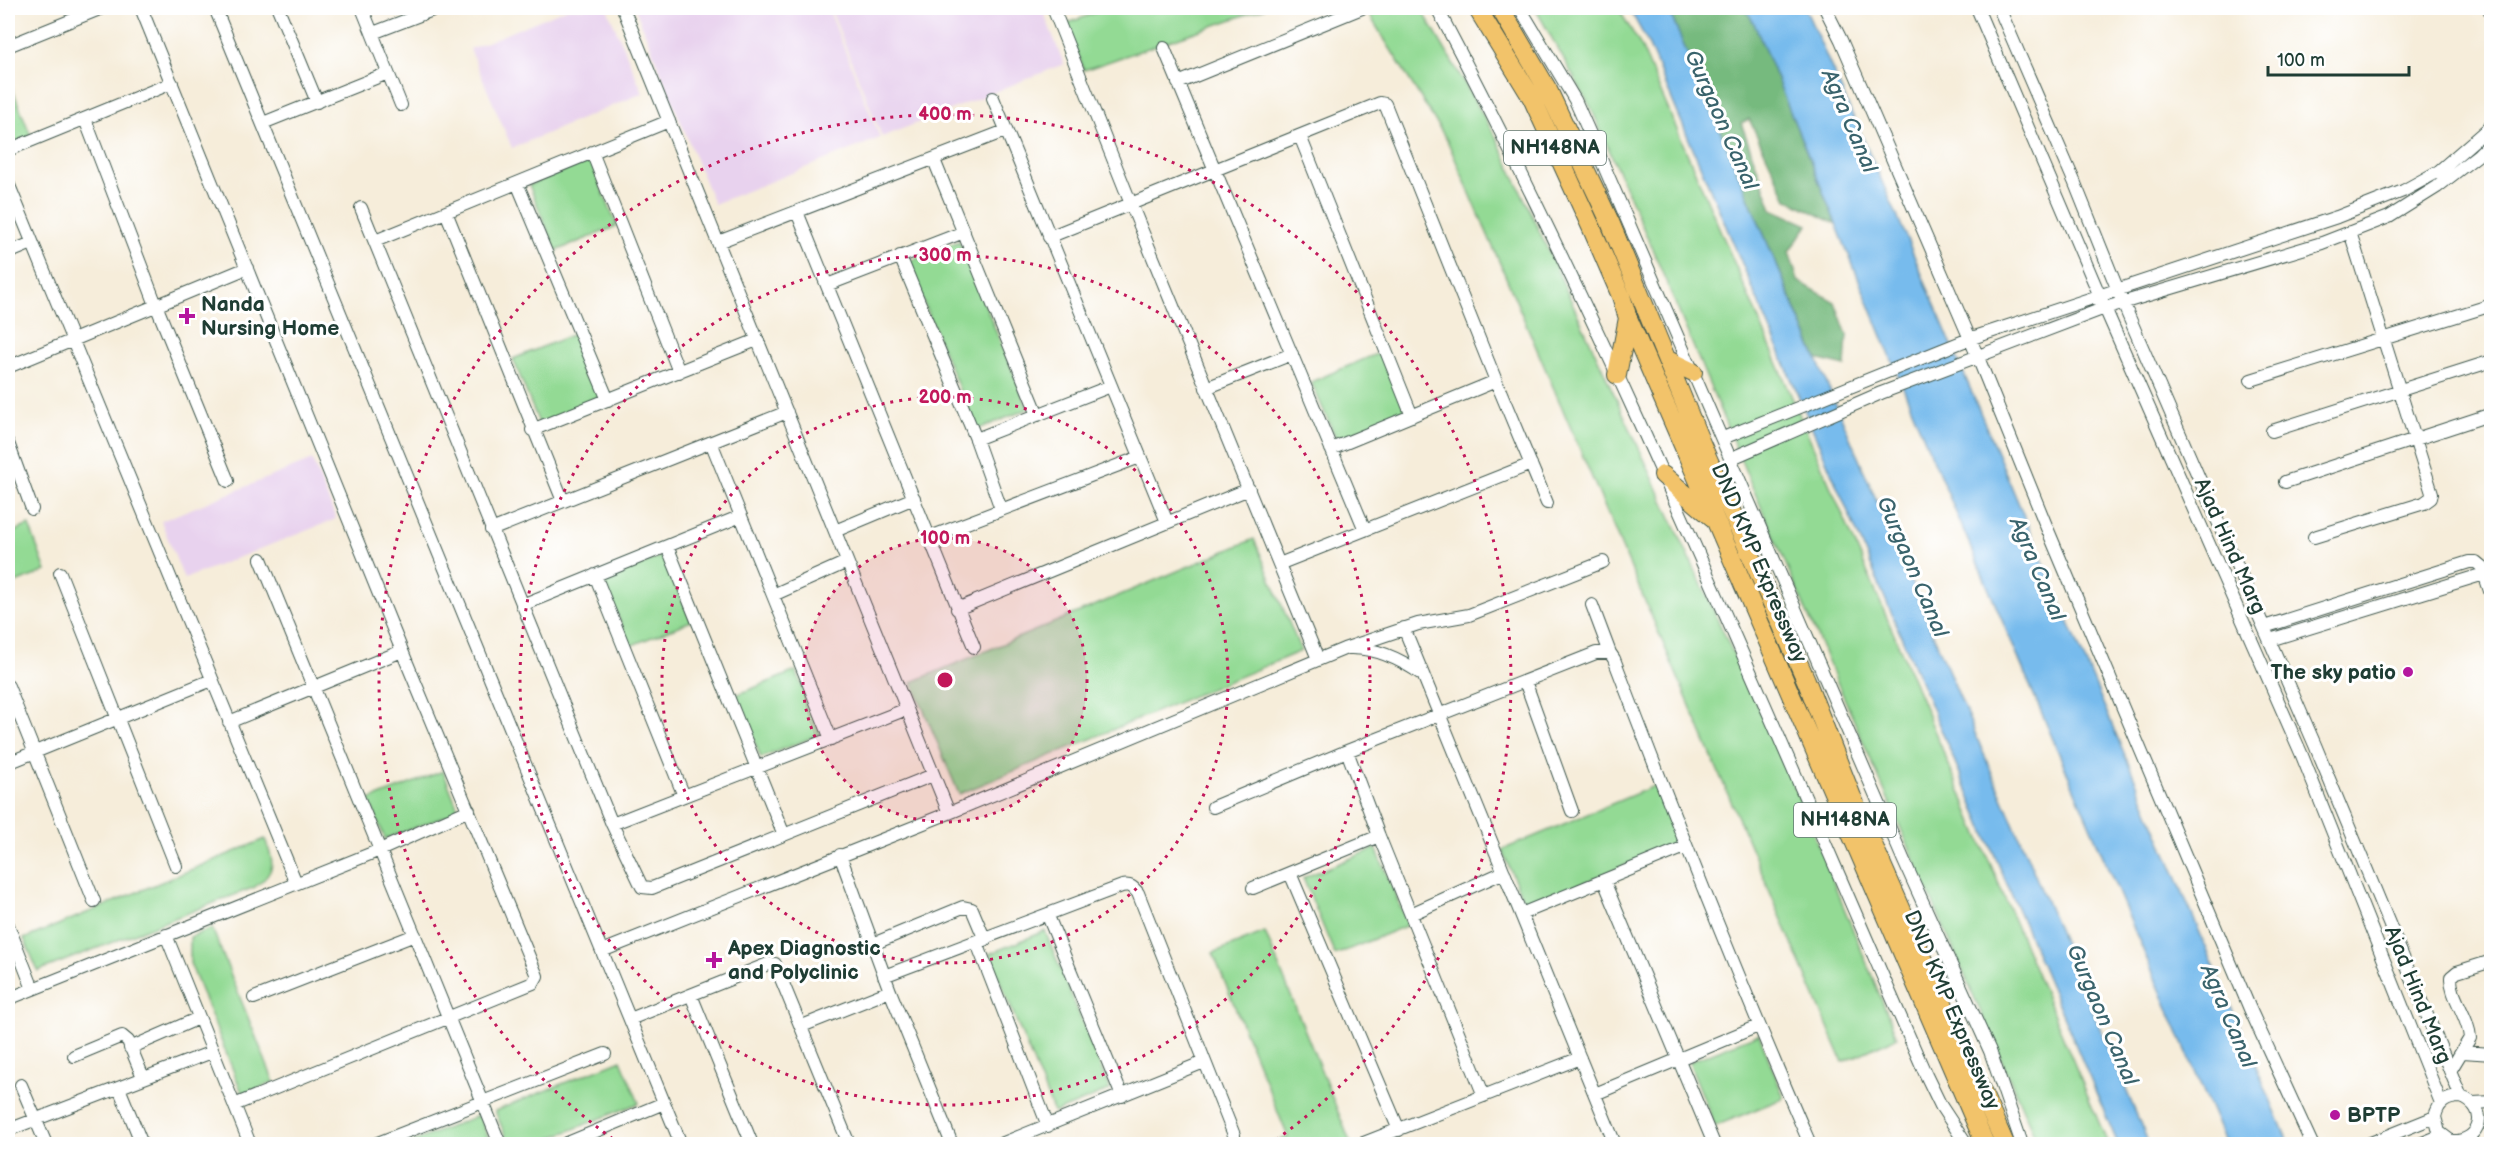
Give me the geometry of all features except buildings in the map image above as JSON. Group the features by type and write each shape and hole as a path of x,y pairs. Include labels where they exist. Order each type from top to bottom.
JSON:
{"highway":[{"name":"DND KMP Expressway","path":"1477,8 1532,98 1597,239 1628,318 1716,520 1968,1082 2005,1144"},
{"name":"DND KMP Expressway","path":"1500,8 1548,90 1610,222 1701,443 1806,680 1968,1082 1985,1144"},
{"path":"1617,375 1628,318"},
{"path":"1668,360 1693,372"},
{"path":"1663,475 1716,520"}],"street":[{"path":"8,46 102,8"},
{"path":"141,8 402,651 537,976 533,983 234,1105"},
{"path":"215,8 681,1144"},
{"path":"278,8 317,102"},
{"path":"362,8 401,105"},
{"path":"373,33 438,8"},
{"path":"623,8 949,813"},
{"path":"1053,8 1318,659"},
{"path":"1178,83 1362,8"},
{"path":"1437,8 1507,141 1617,375 1925,1073 1941,1106 1966,1144"},
{"path":"1520,8 1575,100 1732,458 1846,727 1990,1051 2022,1144"},
{"path":"1824,8 1841,40 1963,341 2047,528 2232,965 2312,1144"},
{"name":"Ajad Hind Marg","path":"1977,8 2301,753 2441,1103"},
{"path":"1998,8 2123,303 2327,772 2461,1097"},
{"path":"2489,8 2492,17"},
{"path":"1164,48 1365,530"},
{"path":"263,123 388,73"},
{"path":"8,150 172,83"},
{"path":"993,98 1167,522"},
{"path":"1049,237 1380,103 1387,106 1547,503"},
{"path":"85,119 156,305 228,481"},
{"path":"375,241 669,121"},
{"path":"1732,458 1881,393 1972,358 2103,302 2118,291 2337,217 2403,191 2439,171 2492,125"},
{"path":"718,242 1005,131"},
{"path":"1300,135 1412,416"},
{"path":"1723,438 1963,341 2103,302 2123,303 2322,243 2389,217 2437,187 2492,141"},
{"path":"592,152 679,372"},
{"path":"934,160 1038,415"},
{"path":"8,183 296,883"},
{"path":"517,183 608,400"},
{"path":"361,208 491,530 639,884 647,889 933,775"},
{"path":"446,212 532,430 563,501"},
{"path":"797,212 974,647"},
{"path":"826,285 964,232"},
{"path":"2314,537 2429,501 2432,493 2350,232"},
{"path":"8,253 32,243"},
{"path":"900,256 976,439 1001,509"},
{"path":"8,367 246,268"},
{"path":"2251,380 2492,305"},
{"path":"532,430 757,340"},
{"path":"1206,388 1292,354"},
{"path":"2272,431 2492,361"},
{"path":"1876,376 1881,393"},
{"path":"1331,449 1496,381"},
{"path":"976,439 1110,386"},
{"path":"491,530 787,412"},
{"path":"2285,482 2492,414"},
{"path":"711,442 831,739"},
{"path":"8,443 32,509"},
{"path":"930,537 1140,457"},
{"path":"1279,564 1531,464"},
{"path":"957,609 1249,489"},
{"path":"835,531 914,498"},
{"path":"522,605 741,516"},
{"path":"668,546 784,836"},
{"path":"261,559 500,1144"},
{"path":"773,595 847,562"},
{"path":"602,951 949,813 1344,648 1429,621 1442,621 1469,615 1603,562"},
{"path":"2264,627 2469,562 2476,562 2482,567 2491,591"},
{"path":"60,573 176,866"},
{"path":"2270,640 2484,574"},
{"path":"595,575 684,796"},
{"path":"1592,605 1685,847 1758,1026 1810,1144"},
{"path":"1404,628 1614,1142 1600,1144"},
{"path":"1344,648 1379,652 1409,665 1424,676"},
{"path":"229,722 402,651"},
{"path":"1213,807 1347,751 1596,653 1610,653"},
{"path":"8,763 212,680"},
{"path":"1525,681 1572,811"},
{"path":"8,686 94,900"},
{"path":"612,824 907,709"},
{"path":"1347,751 1484,1096"},
{"path":"8,999 380,850 469,810"},
{"path":"1253,888 1379,836"},
{"path":"1521,914 1685,847"},
{"path":"840,855 884,976 952,1144"},
{"path":"1411,914 1504,872"},
{"path":"1290,873 1399,1130"},
{"path":"1604,881 1714,1144"},
{"path":"884,976 1048,916 1122,886 1133,887 1138,893 1234,1136 1234,1144"},
{"path":"873,944 963,907 972,909 981,941 1048,1126"},
{"path":"1048,916 1122,1096"},
{"path":"8,925 33,989"},
{"path":"166,935 250,1144"},
{"path":"254,998 415,935"},
{"path":"2450,1071 2468,1044 2469,1031 2452,987 2451,977 2457,972 2492,961"},
{"path":"630,1019 772,963 778,968 849,1144"},
{"path":"2398,995 2415,988"},
{"path":"802,1026 890,991"},
{"path":"691,995 752,1144"},
{"path":"130,1048 199,1018"},
{"path":"1595,1094 1758,1026"},
{"path":"74,1056 122,1036 143,1077"},
{"path":"8,1130 212,1052"},
{"path":"2463,1052 2492,1054"},
{"path":"375,1144 604,1054"},
{"path":"1361,1144 1580,1058"},
{"path":"1001,1144 1204,1062"},
{"path":"21,1085 46,1144"},
{"path":"119,1088 142,1144"},
{"path":"2492,1101 2473,1103 2461,1097 2454,1097 2441,1103 2435,1117 2435,1125 2442,1135 2459,1143 2492,1125"},
{"path":"565,1144 664,1103"},
{"path":"2473,1103 2479,1116 2475,1136"},
{"path":"2368,1144 2435,1117"},
{"path":"2420,1144 2442,1135"}],"shaded area":[{"path":"568,8 607,8 643,93 512,148 470,49"},
{"path":"635,8 828,8 880,138 714,204"},
{"path":"830,8 1042,8 1064,64 882,137"},
{"path":"312,460 336,519 184,579 161,521"}],"green space":[{"path":"1107,8 1265,8 1084,70 1066,24"},
{"path":"1365,8 1421,8 1497,139 1791,779 1897,1037 1843,1062 1447,140"},
{"path":"1535,8 1618,8 1641,46 1893,632 2108,1144 2038,1144 1748,477 1591,108"},
{"path":"1665,8 1745,8 1754,23 1836,224 1787,199 1749,119 1741,123 1772,209 1808,225 1789,252 1798,281 1835,302 1847,335 1845,366 1817,359 1673,20"},
{"path":"8,78 31,136 8,146"},
{"path":"590,160 617,226 556,251 529,185"},
{"path":"959,241 1028,409 976,430 907,262"},
{"path":"574,334 601,400 540,426 513,359"},
{"path":"1381,352 1406,410 1337,440 1311,382"},
{"path":"29,525 46,571 8,586 8,534"},
{"path":"1254,539 1301,651 959,794 912,682"},
{"path":"664,555 691,621 630,646 603,580"},
{"path":"796,671 821,734 761,758 736,695"},
{"path":"443,771 459,811 385,839 369,800"},
{"path":"1659,784 1683,841 1526,907 1502,850"},
{"path":"265,839 272,866 267,876 255,887 38,971 24,939"},
{"path":"1376,848 1408,925 1335,955 1303,878"},
{"path":"212,928 274,1082 243,1095 190,963 190,937"},
{"path":"1045,931 1110,1090 1054,1113 989,954"},
{"path":"1265,932 1351,1144 1270,1144 1288,1137 1213,953"},
{"path":"1759,1034 1784,1098 1715,1126 1689,1062"},
{"path":"621,1060 639,1103 536,1144 509,1144 495,1111"},
{"path":"479,1115 491,1144 408,1144"}],"water":[{"path":"1629,8 1665,8 1673,20 2149,1144 2118,1144 1647,41"},
{"name":"Agra Canal","path":"1745,8 1805,8 1899,220 2289,1144 2226,1144 1913,412 1754,23"}],"place":[{"name":"Nanda Nursing Home","path":"187,316"},
{"name":"The sky patio","path":"2408,672"},
{"name":"Apex Diagnostic and Polyclinic","path":"714,960"},
{"name":"BPTP","path":"2335,1115"}],"water label":[{"name":"Gurgaon Canal","path":"1721,120"},
{"name":"Gurgaon Canal","path":"1912,567"},
{"name":"Gurgaon Canal","path":"2102,1015"}]}
